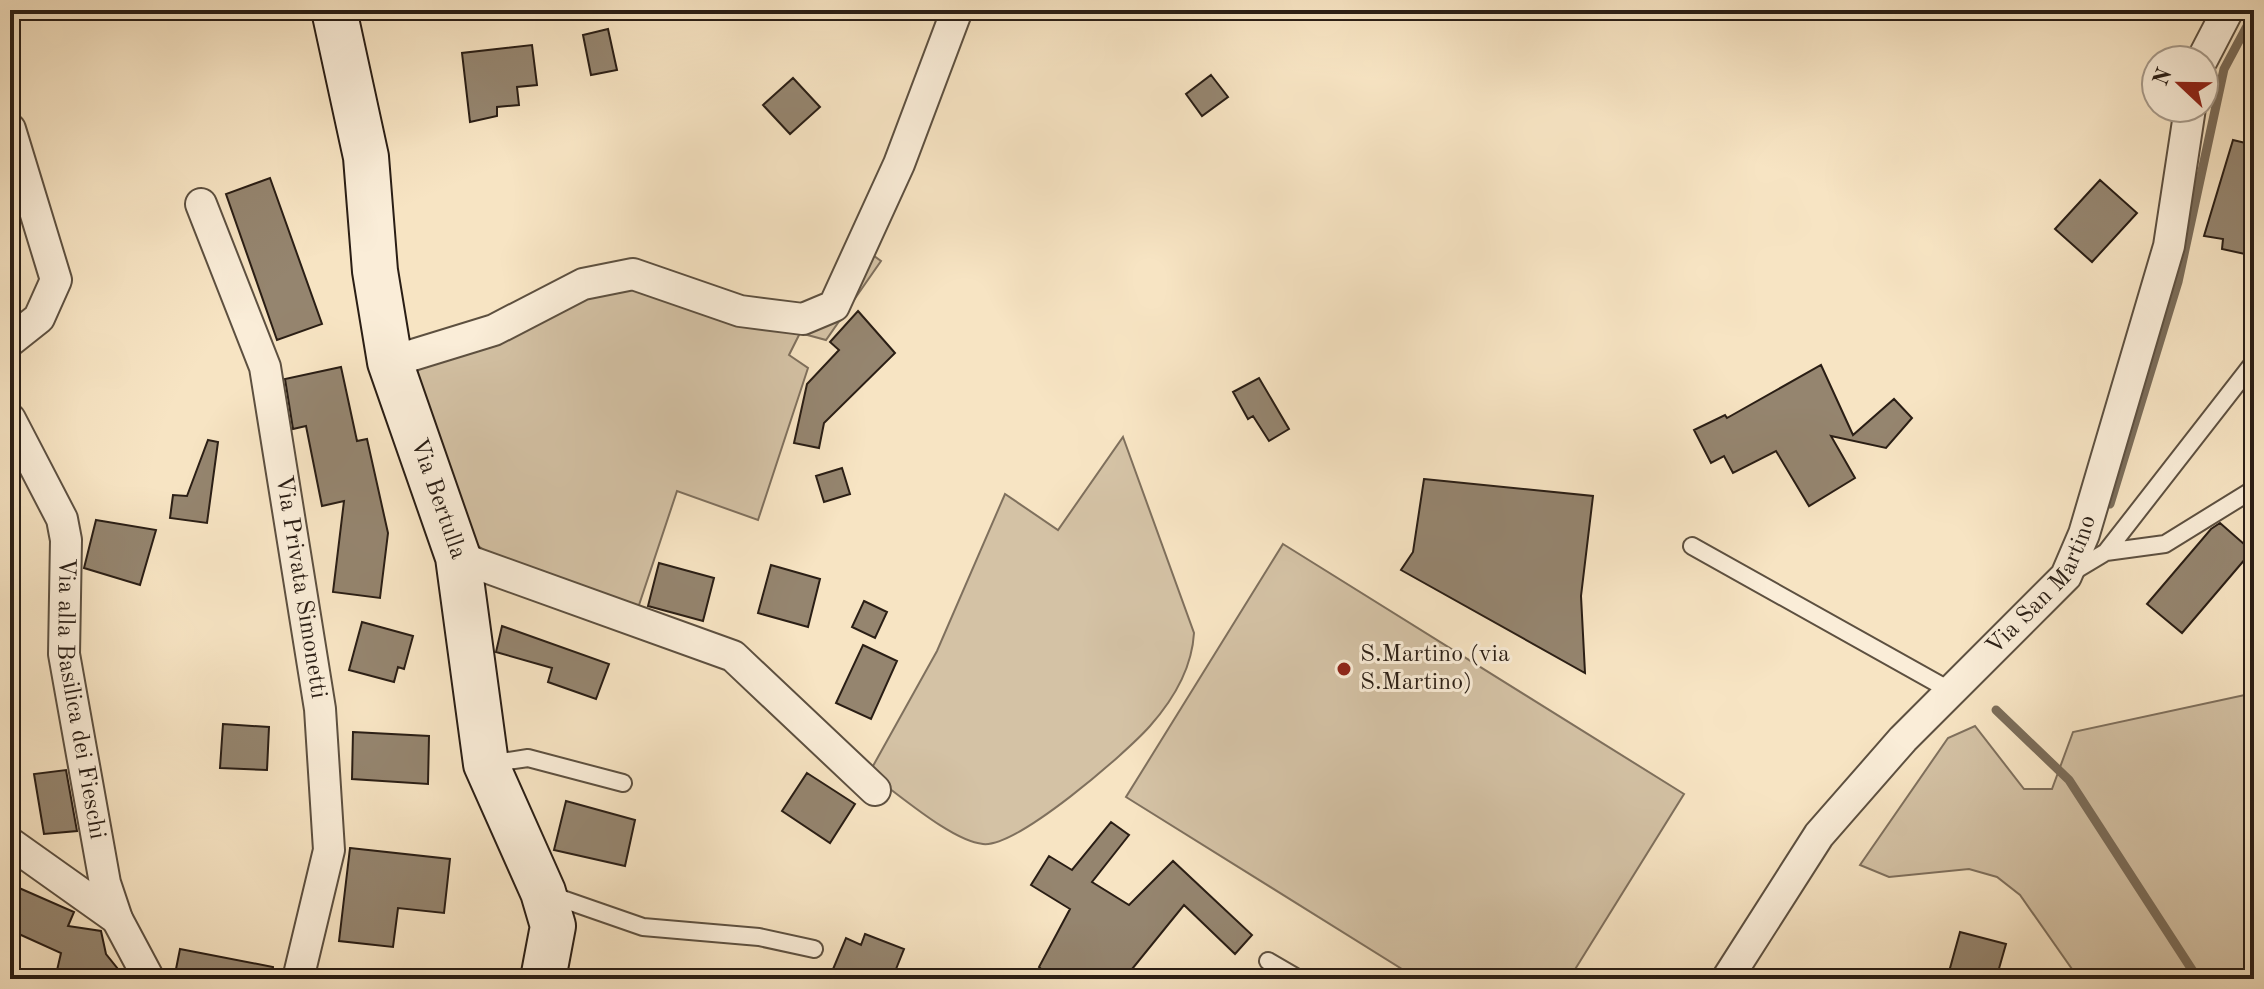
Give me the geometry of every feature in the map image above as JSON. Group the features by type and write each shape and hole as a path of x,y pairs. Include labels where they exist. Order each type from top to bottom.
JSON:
{"street":[{"name":"Via Bertulla","path":"334,10 366,157 375,271 390,362 458,557 486,764 543,892 553,926 543,979"},
{"path":"390,362 494,330 583,284 633,274 740,311 803,319 834,306 899,164 957,10"},
{"path":"2210,44 2228,10"},
{"name":"Via San Martino","path":"1727,979 1819,835 1951,691 2066,576 2084,534 2169,246 2188,124"},
{"path":"10,129 56,280 39,318 10,341"},
{"name":"Via Privata Simonetti","path":"201,204 265,367 320,709 329,850 298,979"},
{"name":"Via alla Basilica dei Fieschi","path":"10,419 62,519 66,540 66,667 105,883 117,919 149,979"},
{"path":"458,557 733,656 875,790"},
{"path":"10,843 117,919"}],"lane":[{"path":"2066,576 2106,552 2254,362"},
{"path":"2106,552 2165,544 2254,489"},
{"path":"1692,546 1951,691"},
{"path":"486,764 528,758 623,783"},
{"path":"543,892 643,927 759,937 814,949"},
{"path":"1268,961 1299,979"}],"shaded area":[{"path":"870,253 881,261 826,340 800,333 789,355 808,368 758,520 677,491 637,611 485,551 473,542 417,372 422,363 623,281 810,322"},
{"path":"1123,437 1194,633 1190,659 1174,694 1150,726 1070,797 1020,831 999,841 983,844 971,841 927,816 870,773 937,651 1005,494 1058,530"},
{"name":"S.Martino (via S.Martino)","path":"1283,544 1684,794 1569,979 1418,979 1126,797"},
{"path":"2254,693 2254,979 2079,979 2020,895 1997,877 1969,869 1889,877 1860,865 1948,738 1975,726 2024,789 2052,789 2073,732"}],"building":[{"path":"608,29 617,70 591,75 583,35"},
{"path":"532,45 537,85 517,87 519,105 497,107 497,116 470,122 462,53"},
{"path":"1211,75 1228,97 1202,116 1186,94"},
{"path":"793,78 820,107 790,134 763,105"},
{"path":"2233,140 2254,145 2254,256 2222,249 2223,239 2204,236"},
{"path":"270,178 322,324 277,340 226,194"},
{"path":"2100,180 2137,213 2092,262 2055,229"},
{"path":"858,311 895,353 824,423 819,448 794,443 807,384 839,350 830,342"},
{"path":"1821,365 1853,435 1894,399 1912,418 1886,448 1831,436 1855,478 1809,506 1776,451 1733,473 1724,456 1711,463 1694,430 1725,415 1727,418"},
{"path":"341,367 357,441 367,439 388,533 380,598 333,592 344,501 322,506 306,426 293,429 285,379"},
{"path":"1259,378 1289,429 1269,441 1253,416 1248,419 1233,392"},
{"path":"208,440 218,442 207,523 170,518 173,495 187,496"},
{"path":"842,468 850,494 824,502 816,476"},
{"path":"1424,479 1593,496 1581,596 1585,673 1401,570 1413,552"},
{"path":"96,520 156,530 140,585 84,568"},
{"path":"2220,523 2252,551 2182,633 2147,604 2211,529"},
{"path":"659,563 714,578 703,621 648,606"},
{"path":"771,565 820,579 808,627 758,613"},
{"path":"864,601 887,612 875,638 852,627"},
{"path":"362,622 413,636 404,669 398,667 394,682 349,670"},
{"path":"502,626 609,664 596,699 548,682 552,668 496,652"},
{"path":"863,645 897,661 871,719 836,703"},
{"path":"223,724 269,727 267,770 220,768"},
{"path":"353,732 429,736 428,784 352,779"},
{"path":"66,770 77,831 44,834 34,774"},
{"path":"807,773 855,804 830,843 782,811"},
{"path":"566,801 635,820 625,866 554,850"},
{"path":"1111,822 1129,835 1092,882 1129,905 1173,861 1252,935 1235,954 1184,905 1124,979 1051,979 1039,967 1070,909 1031,885 1049,856 1072,870"},
{"path":"350,848 450,859 444,913 398,908 393,947 339,941"},
{"path":"10,884 74,912 68,926 101,931 106,954 126,979 55,979 61,953 10,930"},
{"path":"1960,932 2006,944 1996,979 1947,979"},
{"path":"865,934 904,949 892,979 844,979 831,974 846,938 861,945"},
{"path":"180,949 273,967 272,979 174,979"}],"waterway":[{"path":"2110,504 2178,282 2224,69 2254,13"},
{"path":"1996,710 2069,780 2198,979"}],"place":[{"name":"S.Martino (via S.Martino)","path":"1344,669"}]}
